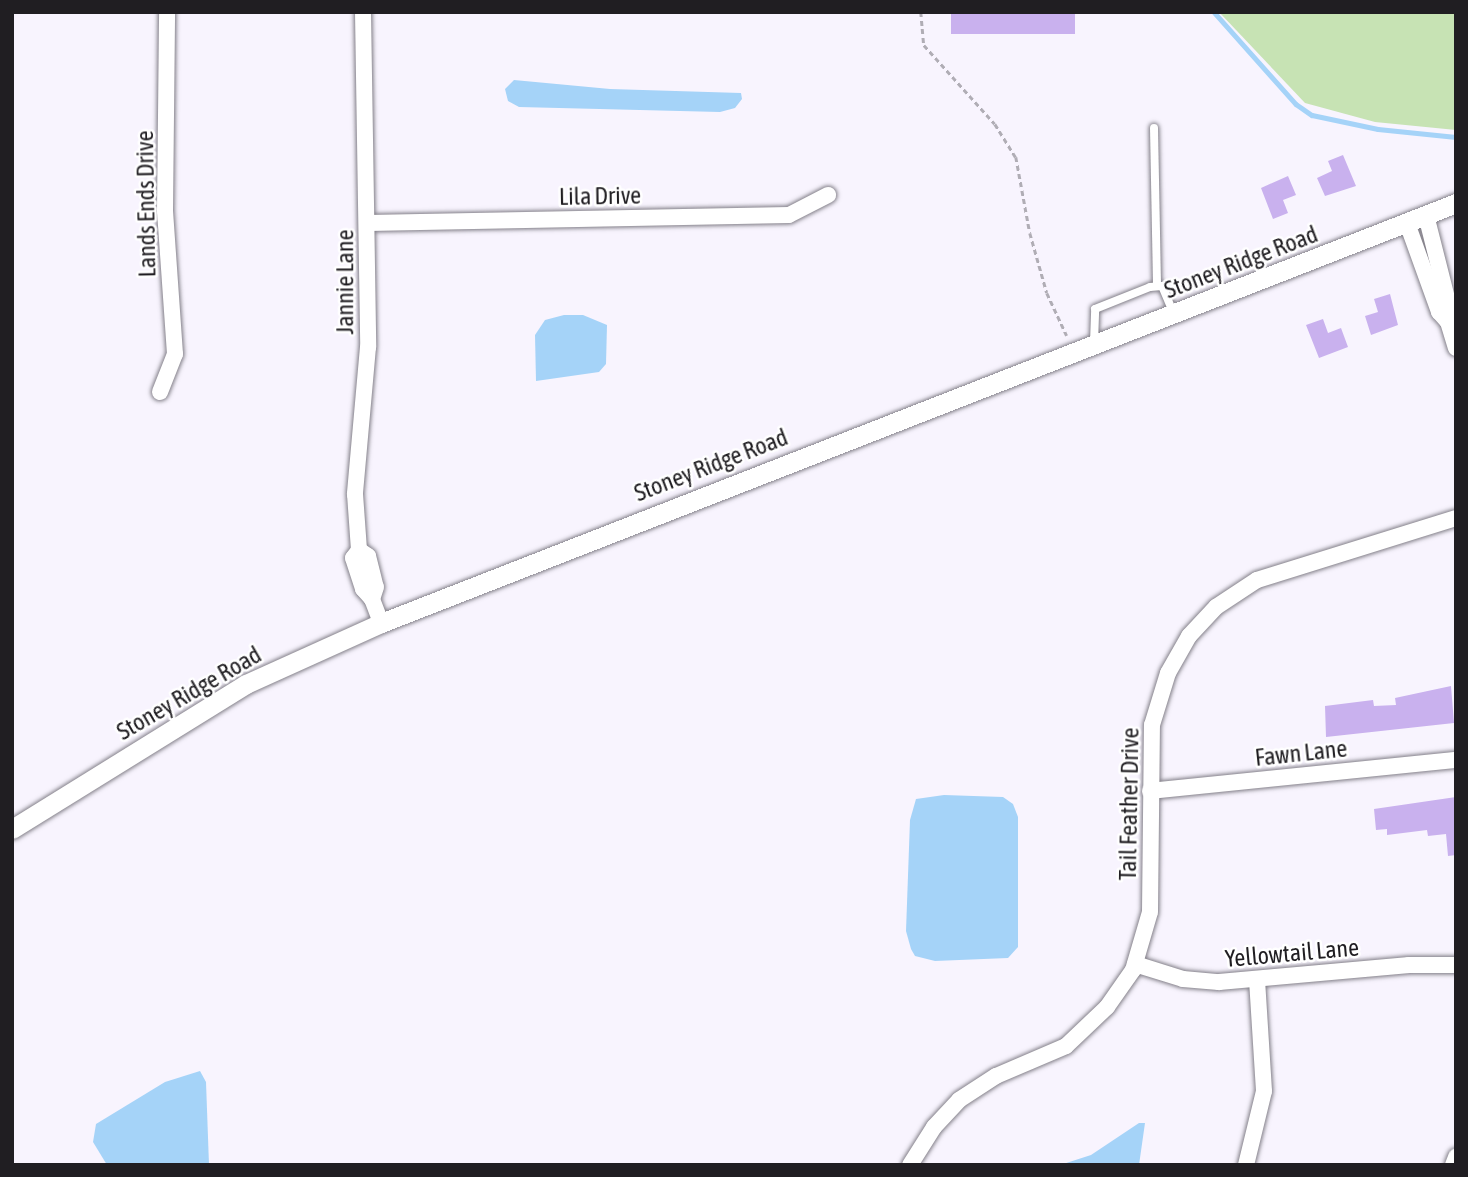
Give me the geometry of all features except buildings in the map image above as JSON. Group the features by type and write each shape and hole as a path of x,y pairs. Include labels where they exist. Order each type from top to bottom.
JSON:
{"street":[{"name":"Lands Ends Drive","path":"160,392 176,354 165,211 167,12"},
{"name":"Jannie Lane","path":"363,12 368,223 367,368 355,494 359,550 368,556 376,587 372,599 381,623"},
{"name":"Lila Drive","path":"368,223 789,215 828,195"},
{"name":"Stoney Ridge Road","path":"12,829 246,684 381,623 1456,203"},
{"path":"1426,215 1450,310 1448,322"},
{"path":"1407,223 1439,312 1448,322 1456,348"},
{"name":"Tail Feather Drive","path":"910,1165 934,1127 959,1100 987,1080 1053,1054 1078,1037 1119,993 1135,964 1150,912 1150,734 1163,687 1181,648 1216,607 1267,576 1456,518"},
{"name":"Fawn Lane","path":"1150,791 1456,760"},
{"name":"Yellowtail Lane","path":"1135,964 1193,981 1257,981 1409,965 1456,965"},
{"path":"1245,1165 1264,1091 1257,981"},
{"path":"1453,1165 1456,1157"}],"lane":[{"path":"1154,128 1157,284"},
{"path":"1085,347 1095,309 1157,284 1162,286 1174,314"}],"path":[{"path":"921,12 924,45 995,124 1016,157 1030,233 1047,293 1085,347"}],"green space":[{"path":"1219,12 1456,12 1456,130 1375,122 1305,103"}],"water":[{"path":"514,80 610,89 741,93 742,99 735,108 720,112 519,107 508,101 505,89"},
{"path":"564,315 583,315 607,325 606,364 599,372 536,381 535,335 545,320"},
{"path":"944,795 1003,797 1013,804 1018,817 1018,947 1008,958 935,961 915,956 911,949 906,931 910,820 916,799"},
{"path":"200,1071 206,1082 209,1165 107,1165 93,1142 96,1124 165,1082"},
{"path":"1139,1123 1145,1123 1139,1165 1060,1165 1091,1155"}],"waterway":[{"path":"1214,12 1296,104 1312,115 1378,129 1456,137"}]}
